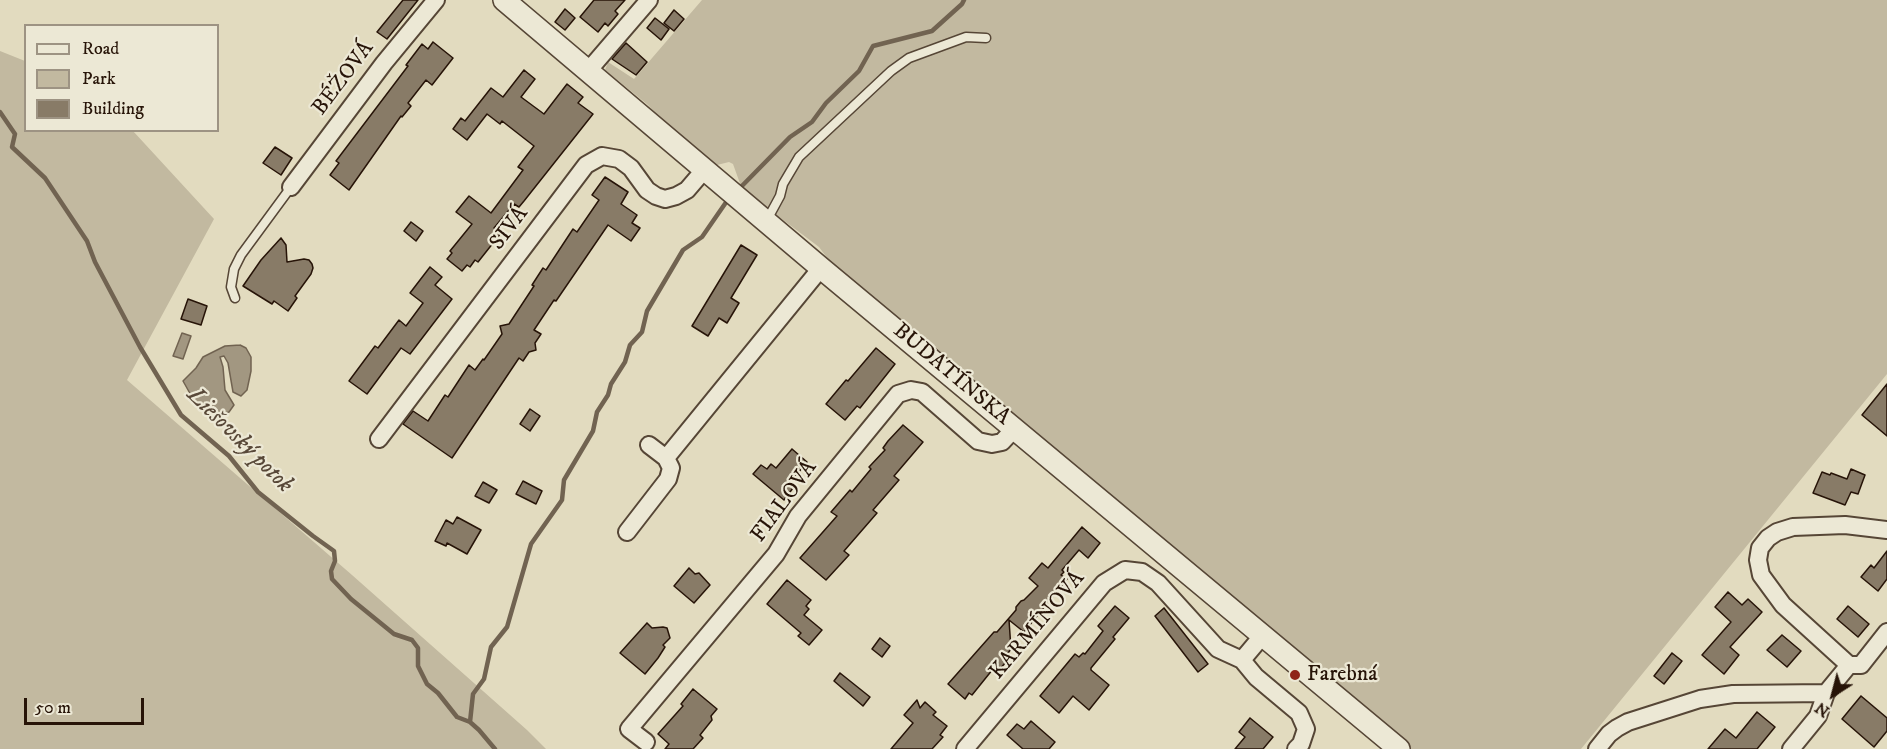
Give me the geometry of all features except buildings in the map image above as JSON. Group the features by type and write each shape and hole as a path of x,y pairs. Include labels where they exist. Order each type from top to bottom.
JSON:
{"street":[{"name":"BÉŽOVÁ","path":"291,187 384,63 436,0"},
{"name":"BUDATÍNSKA","path":"504,0 821,268 1399,749"},
{"path":"588,71 649,0"},
{"name":"SIVÁ","path":"379,439 586,165 602,156 619,159 631,168 647,190 665,199 687,190 705,169"},
{"path":"666,458 821,268"},
{"name":"FIALOVÁ","path":"646,742 629,729 776,554 798,516 898,394 910,390 922,392 978,441 992,444 1002,442 1015,428"},
{"path":"627,532 668,479 671,468 666,458 649,445"},
{"path":"1849,665 1783,605 1772,591 1761,575 1758,560 1760,548 1777,532 1793,527 1845,525 1887,530"},
{"name":"KARMÍNOVÁ","path":"965,749 1104,582 1125,570 1142,572 1158,583 1218,649 1242,660"},
{"path":"1791,749 1818,716 1826,693 1849,665 1861,664 1887,632"},
{"path":"1263,635 1242,660 1256,677 1299,713 1306,729 1301,744 1296,749"},
{"path":"1597,749 1617,728 1628,722 1700,699 1733,694 1826,693"}],"lane":[{"path":"767,221 783,184 799,157 891,71 909,58 966,37 986,38"},
{"path":"235,298 231,287 237,262 291,187"}],"green space":[{"path":"702,0 1887,0 1887,374 1581,749 1385,749 873,320 819,247 742,189 733,164 729,162 713,166 687,149 648,105 605,70 608,62 634,79"},
{"path":"0,51 24,61 24,132 134,132 214,219 127,380 352,575 546,749 0,749"}],"shaded area":[{"path":"182,333 191,336 183,359 173,356"},
{"path":"240,345 246,348 251,357 247,390 241,396 233,392 228,363 224,356 220,357 225,390 234,405 229,412 223,414 212,414 202,410 197,406 183,381 203,357 225,346"}],"waterway":[{"path":"737,191 790,137 812,122 826,103 859,71 873,46 932,31 964,0"},
{"name":"Liešovský potok","path":"0,112 15,134 12,147 45,178 87,241 95,262 140,347 181,415 229,456 258,492 334,551 332,579 351,599 394,634 412,640 418,648 418,666 427,684 438,693 457,717 470,722 495,749"},
{"path":"470,722 473,694 484,679 491,647 507,627 531,544 562,500 564,480 593,431 597,412 625,362 630,345 642,332 647,311 683,250 702,237 729,198"}],"place":[{"name":"Farebná","path":"1295,675"}]}
